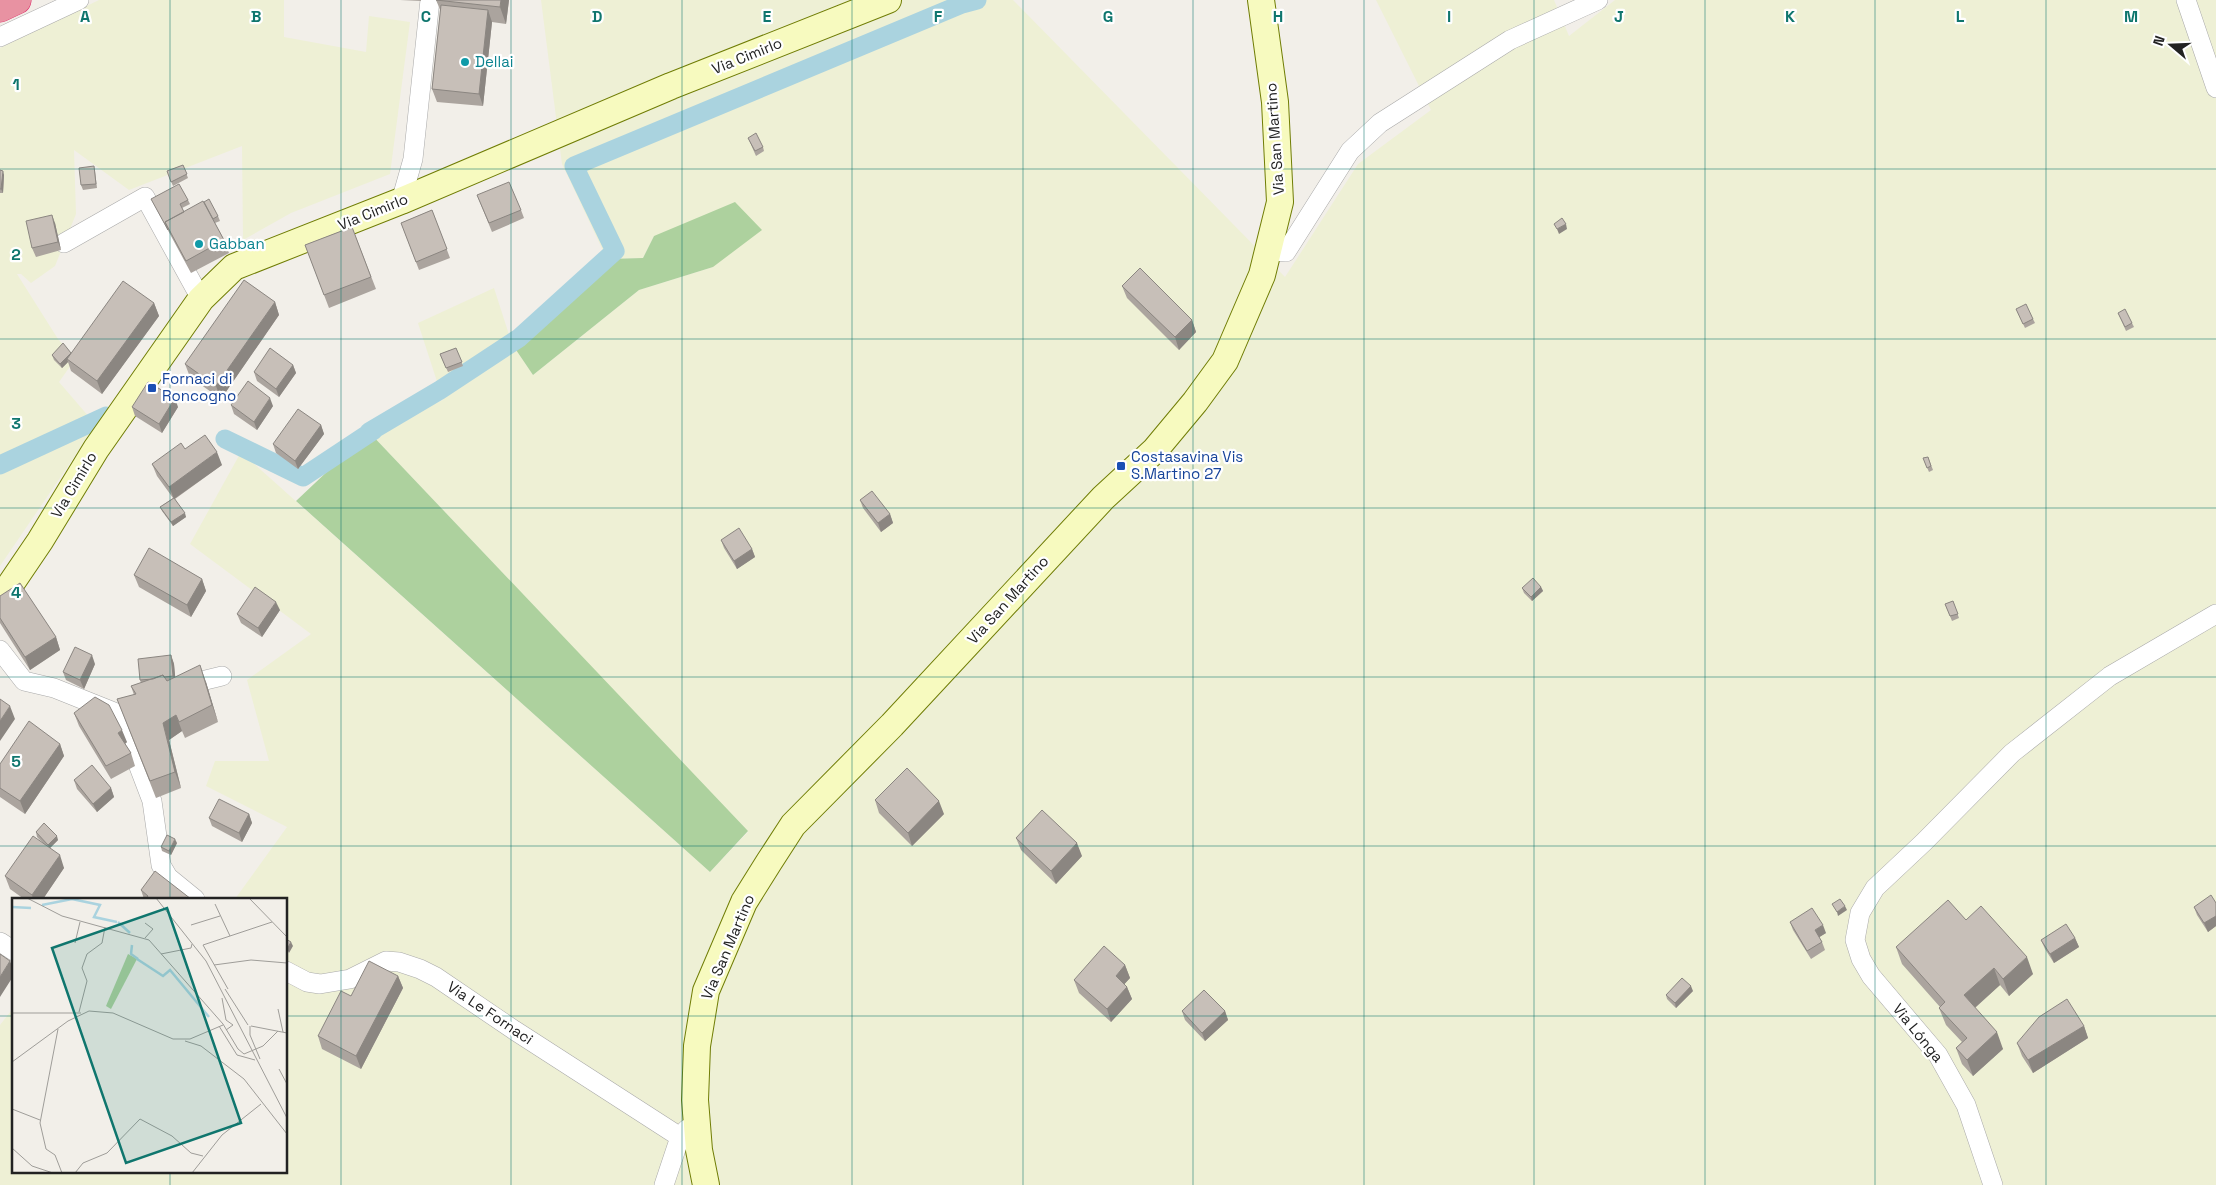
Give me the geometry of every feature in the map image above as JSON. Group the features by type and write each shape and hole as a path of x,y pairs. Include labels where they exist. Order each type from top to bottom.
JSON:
{"highway":[{"path":"0,8 17,0"}],"street":[{"path":"0,37 79,0"},
{"path":"402,201 413,159 430,0"},
{"name":"Via Cimirlo","path":"0,600 40,541 96,449 202,299 234,267 402,201 671,86 888,0"},
{"name":"Via San Martino","path":"706,1185 698,1150 696,1117 697,1046 706,991 744,902 793,825 899,718 995,616 1029,575 1103,498 1154,450 1195,402 1224,361 1262,275 1280,202 1275,102 1261,0"},
{"path":"1269,251 1286,252 1350,151 1380,123 1510,40 1598,0"},
{"path":"2186,0 2216,88"},
{"path":"64,243 146,197 202,299"},
{"name":"Via Lónga","path":"1993,1185 1966,1105 1938,1055 1871,976 1861,960 1855,940 1860,913 1876,888 2012,753 2110,676 2216,614"},
{"path":"0,650 24,681 54,688 114,712 133,751 152,801 161,865 168,877 194,898"},
{"path":"166,690 222,676"},
{"path":"100,706 128,699"},
{"path":"0,942 12,950"},
{"name":"Via Le Fornaci","path":"288,972 307,982 320,984 350,978 386,960 420,969 436,977 514,1030 680,1137"},
{"path":"664,1185 680,1137 696,1117"}],"green space":[{"path":"99,0 284,0 284,37 366,52 369,16 410,22 390,174 291,213 243,240 242,146 129,190 74,150 76,214 55,266 31,283 21,274 17,274 58,339 76,358 59,382 96,425 0,566 0,48"},
{"path":"541,0 961,0 962,4 969,0 1013,0 1285,277 1358,164 1431,110 1376,0 1554,0 1569,36 1615,0 2216,0 2216,1185 0,1185 0,1025 12,1010 12,1172 288,1172 288,898 236,898 287,827 206,786 215,761 269,761 247,680 311,634 190,544 241,452 710,872 748,832 369,432 443,400 418,323 494,288 512,344 533,375 639,290 713,267 654,236 643,258 607,259 562,164"},
{"path":"735,202 762,230 713,267 639,290 533,375 512,344 607,259 643,258 654,236"},
{"path":"369,432 748,831 710,872 296,501"}],"building":[{"path":"436,0 501,0 500,7"},
{"name":"Dellai","path":"441,5 488,10 479,94 432,89"},
{"path":"756,133 763,147 755,151 748,138"},
{"path":"183,165 187,174 171,182 167,171"},
{"path":"94,166 96,184 81,185 79,168"},
{"path":"0,170 3,171 1,189 0,189"},
{"path":"509,182 521,210 489,223 477,195"},
{"name":"Gabban","path":"179,184 188,200 180,204 184,212 165,222 168,230 151,199"},
{"path":"209,199 218,216 213,219 204,202"},
{"name":"Gabban","path":"203,201 224,240 186,261 165,222"},
{"path":"432,210 447,249 416,262 401,223"},
{"path":"52,215 58,242 32,248 26,221"},
{"path":"1562,218 1566,224 1557,229 1554,224"},
{"path":"352,227 371,277 324,295 305,245"},
{"path":"1140,268 1192,320 1175,337 1122,286"},
{"path":"244,280 275,302 216,386 185,364"},
{"path":"123,281 154,303 97,381 67,359"},
{"path":"2026,304 2033,319 2023,324 2016,309"},
{"path":"2125,309 2132,323 2125,327 2118,313"},
{"path":"63,343 71,353 60,364 52,355"},
{"path":"270,348 293,365 276,389 254,372"},
{"path":"456,348 462,362 446,368 440,354"},
{"path":"248,381 270,398 254,422 231,405"},
{"path":"148,382 175,398 159,424 132,407"},
{"path":"298,409 321,425 295,461 273,444"},
{"path":"205,435 217,452 169,487 152,464 181,443 185,449"},
{"path":"1928,457 1931,466 1927,468 1923,458"},
{"path":"872,491 890,514 878,523 860,500"},
{"path":"174,498 185,513 171,522 160,507"},
{"path":"739,528 752,549 734,561 721,540"},
{"path":"149,548 202,579 187,605 134,575"},
{"path":"1533,578 1541,587 1531,597 1522,588"},
{"path":"20,583 56,637 25,657 0,618 0,596"},
{"path":"255,587 276,602 258,628 237,614"},
{"path":"1953,601 1958,614 1950,616 1945,604"},
{"path":"75,647 92,655 80,680 63,672"},
{"path":"171,655 173,676 164,677 163,675 153,679 140,680 138,659"},
{"path":"200,665 212,705 179,722 176,715 163,723 175,772 150,781 117,699 136,694 131,686 163,675 167,681"},
{"path":"95,697 109,705 122,730 118,733 131,753 106,766 74,713"},
{"path":"0,699 10,706 0,721"},
{"path":"29,721 60,744 20,801 0,788 0,764"},
{"path":"92,765 111,788 93,804 74,780"},
{"path":"907,768 939,801 908,833 875,800"},
{"path":"219,799 249,814 239,833 209,818"},
{"path":"1042,810 1077,843 1051,871 1016,838"},
{"path":"44,823 57,836 48,845 36,832"},
{"path":"167,835 175,839 169,851 161,847"},
{"path":"33,836 60,855 32,895 5,876"},
{"path":"155,871 190,898 147,898 148,896 141,890"},
{"path":"2211,895 2216,903 2216,916 2204,923 2194,907"},
{"path":"1840,899 1845,906 1837,912 1832,904"},
{"path":"1948,900 1966,920 1981,906 2027,957 2003,979 1994,968 1964,995 1997,1032 1967,1060 1956,1048 1967,1038 1939,1008 1945,1002 1896,947"},
{"path":"1812,908 1823,925 1815,930 1822,942 1807,951 1790,922"},
{"path":"2066,924 2075,938 2050,954 2041,940"},
{"path":"1104,946 1125,965 1116,976 1127,987 1107,1009 1074,980"},
{"path":"0,954 10,961 0,977"},
{"path":"369,961 398,976 356,1056 318,1036 341,991 351,996"},
{"path":"1682,978 1691,986 1675,1003 1666,995"},
{"path":"1204,990 1225,1011 1202,1033 1182,1011"},
{"path":"2067,999 2084,1026 2028,1060 2017,1043 2039,1017"}],"waterway":[{"path":"369,432 440,390 519,338 615,251 574,166 962,4 977,0"},
{"path":"0,465 106,416"},
{"path":"225,439 303,477 374,430"}],"place":[{"name":"Dellai","path":"465,62"},
{"name":"Gabban","path":"199,244"},
{"name":"Fornaci di Roncogno","path":"152,388"},
{"name":"Costasavina Vis S.Martino 27","path":"1121,466"}]}
